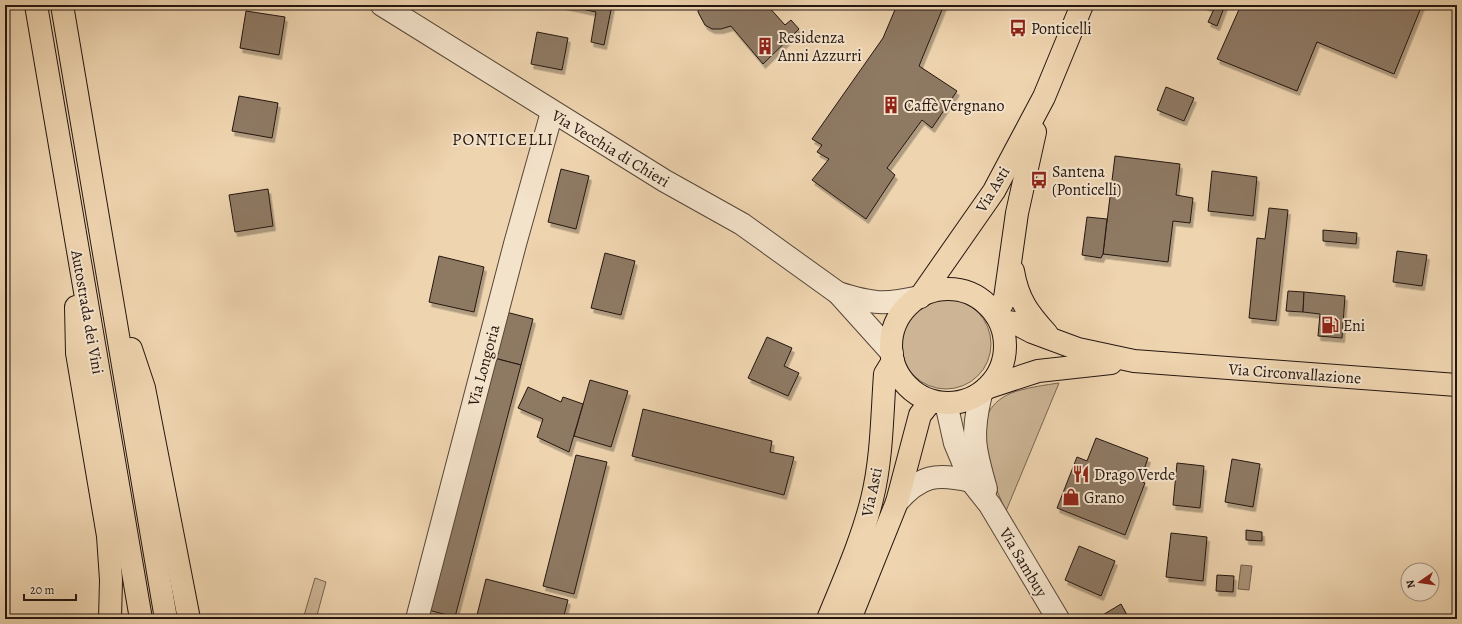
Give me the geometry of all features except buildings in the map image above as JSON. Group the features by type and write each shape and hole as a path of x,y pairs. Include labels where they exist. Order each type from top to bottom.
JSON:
{"main road":[{"name":"Autostrada dei Vini","path":"36,5 141,619"},
{"name":"Autostrada dei Vini","path":"62,5 166,619"},
{"name":"Via Asti","path":"920,297 994,191 1044,97 1082,5"},
{"name":"Via Asti","path":"998,318 1005,298 1010,255 1025,170 1044,97"},
{"path":"72,220 77,353 108,536 111,580 110,619"},
{"path":"1010,255 1016,288 1022,303 1052,340"},
{"path":"953,289 970,293 985,302 998,318 1005,338 1005,356 999,372 985,390 964,401 939,402 918,395 907,386 899,374 893,357 892,337 897,321 907,307 920,297 942,290 953,289"},
{"path":"111,294 144,388 176,559 189,619"},
{"name":"Via Circonvallazione","path":"998,318 1015,323 1052,340 1078,349 1134,361 1457,385"},
{"name":"Via Asti","path":"828,619 851,562 872,498 876,473 885,374 893,357"},
{"name":"Via Circonvallazione","path":"985,390 1038,371 1134,361"},
{"name":"Via Asti","path":"850,619 897,502 920,415 939,402"},
{"path":"176,559 195,619"}],"street":[{"name":"Via Vecchia di Chieri","path":"382,5 665,181 742,224 838,293 893,357"},
{"name":"Via Longoria","path":"417,619 515,244 552,112"},
{"name":"Via Vecchia di Chieri","path":"838,293 867,302 892,303 920,297"},
{"name":"Via Sambuy","path":"985,390 974,435 976,452 990,505"},
{"name":"Via Sambuy","path":"939,402 971,481 990,505 1058,619"},
{"path":"897,502 910,488 921,480 943,477 971,481"}],"shaded area":[{"path":"946,299 963,302 978,312 988,327 991,344 988,361 978,376 963,386 946,389 929,386 914,376 904,361 901,344 904,327 914,312 929,302"},
{"path":"1059,383 1006,511 987,462 984,444 984,427 989,412 999,400 1017,391"},
{"path":"1241,565 1252,566 1249,590 1238,589"},
{"path":"315,578 326,582 316,619 303,619"}],"place":[{"name":"Ponticelli","path":"1018,28"},
{"name":"Residenza Anni Azzurri","path":"765,46"},
{"name":"Caffè Vergnano","path":"891,105"},
{"name":"Santena (Ponticelli)","path":"1039,180"},
{"name":"Eni","path":"1330,325"},
{"name":"Drago Verde","path":"1081,474"},
{"name":"Grano","path":"1071,497"}],"district":[{"name":"PONTICELLI","path":"503,139"}]}
